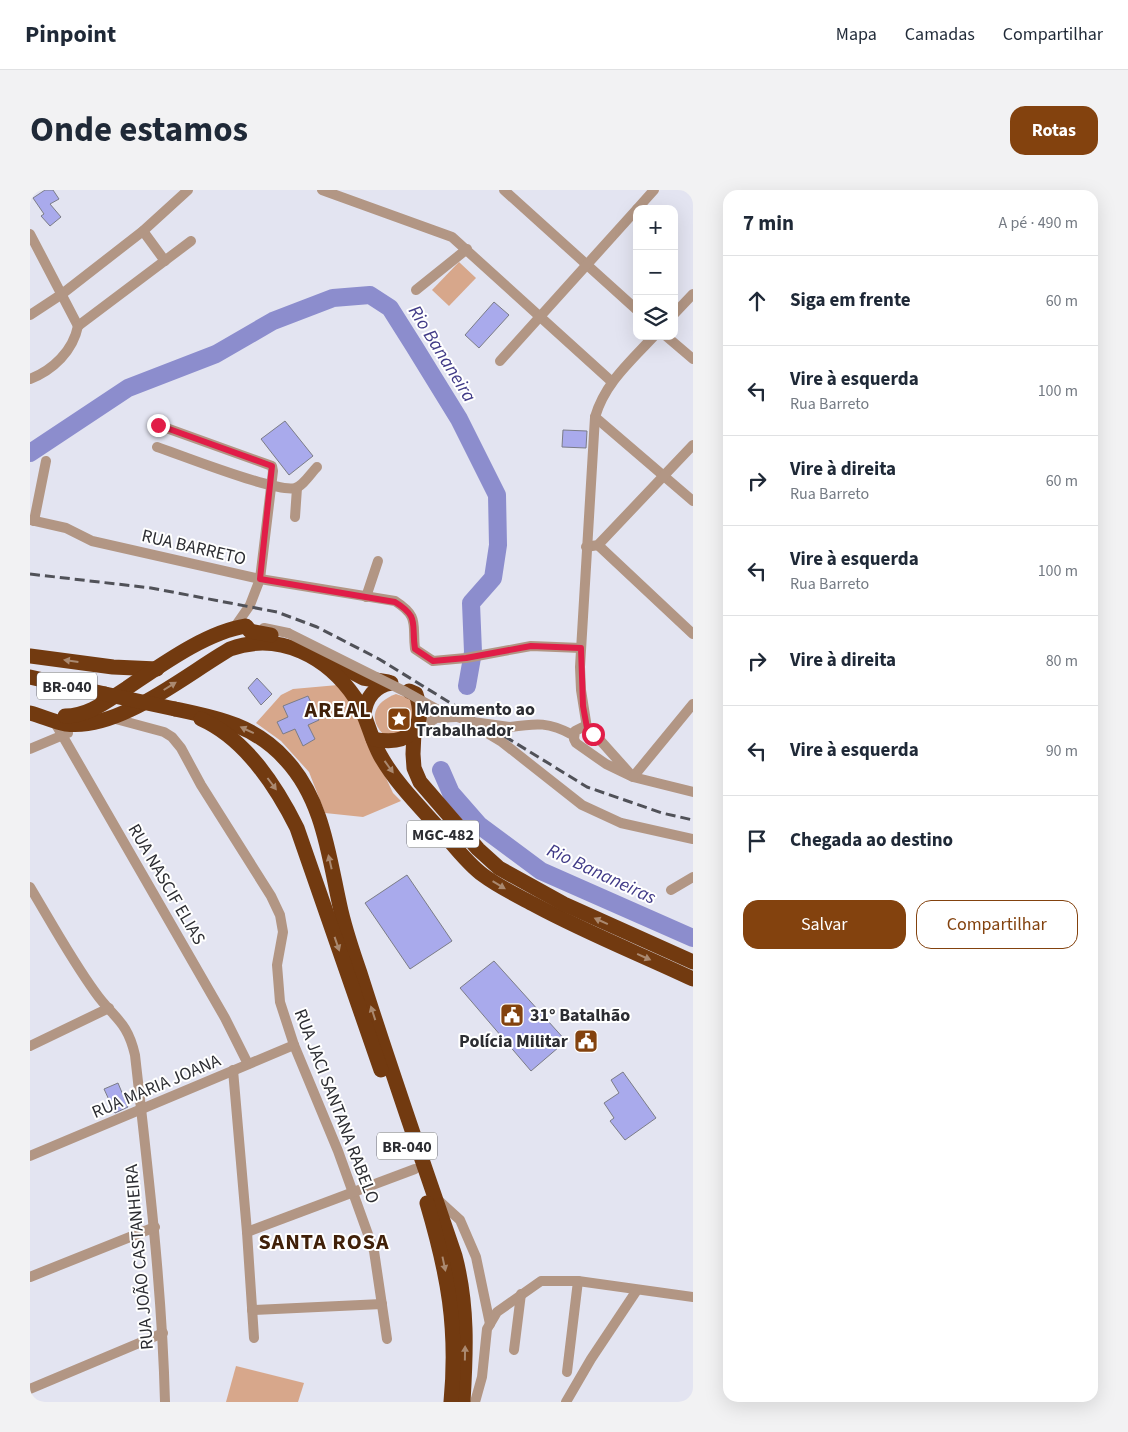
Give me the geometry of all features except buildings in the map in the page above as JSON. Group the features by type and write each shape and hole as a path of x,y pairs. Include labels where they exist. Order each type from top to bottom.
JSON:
{"highway":[{"name":"MGC-482","path":"82,719 157,669 222,632 244,632 262,641 278,643 318,660 332,671 356,699 380,755 408,794 470,863 500,886 560,910 691,970"},
{"name":"MGC-482","path":"42,717 112,718 137,706 230,649 244,632"},
{"path":"244,632 293,640 363,678 395,683 416,694"},
{"path":"30,656 113,667 157,669"},
{"name":"BR-040","path":"30,677 216,717 252,732 286,760 311,798 324,832 342,914 360,973 462,1283 465,1318 463,1402"},
{"path":"364,714 365,704 376,688 395,683"},
{"path":"126,689 124,693 128,703 137,706"},
{"name":"MGC-482","path":"416,694 420,711 414,732 414,768 428,793 478,849 499,868 560,910"},
{"name":"BR-040","path":"178,710 210,723 235,741 259,767 286,806 298,828 415,1169 443,1259 450,1294 454,1332 451,1402"},
{"path":"373,739 397,741 407,738 414,732"}],"street":[{"path":"30,315 62,294 142,231 188,190"},
{"path":"322,190 439,230 467,248 611,381"},
{"path":"504,190 633,306"},
{"path":"641,205 654,190"},
{"path":"500,361 633,213"},
{"path":"142,231 165,261"},
{"path":"30,234 78,326 75,340 61,359 30,379"},
{"path":"78,326 191,241"},
{"path":"416,290 467,248"},
{"path":"678,310 693,294"},
{"path":"584,747 591,743 593,734 589,729 581,690 581,648 595,417 600,400 611,381 650,340"},
{"path":"671,340 693,359"},
{"path":"595,417 693,501"},
{"path":"158,425 269,463 273,471 260,579 250,605 244,632 268,629 288,633 442,712 473,722 510,727 541,723 557,726 574,735"},
{"path":"586,547 598,545 693,445"},
{"path":"157,447 270,486 297,488"},
{"path":"32,521 46,461"},
{"path":"295,517 297,488 317,467"},
{"name":"RUA BARRETO","path":"32,521 66,528 92,541 260,579 395,602 408,610 415,622 415,649 433,661 466,658 531,646 581,648"},
{"path":"598,545 693,634"},
{"path":"366,597 378,561"},
{"path":"416,694 502,742 582,805 621,823 693,839"},
{"path":"633,777 693,704"},
{"name":"RUA NASCIF ELIAS","path":"42,717 64,736 225,1018 248,1064"},
{"name":"RUA JACI SANTANA RABELO","path":"112,718 164,732 172,737 181,748 201,785 271,896 280,915 283,932 277,965 280,1002 294,1045 353,1192 374,1251 387,1339"},
{"path":"414,732 436,718 461,718"},
{"path":"30,749 64,736 82,719"},
{"path":"633,777 589,729 578,728 574,735 576,743 606,764 633,777 693,792"},
{"path":"670,890 693,876"},
{"name":"RUA JOÃO CASTANHEIRA","path":"30,887 95,992 131,1036 142,1109 154,1227 163,1333 165,1402"},
{"path":"30,1046 108,1008"},
{"name":"RUA MARIA JOANA","path":"30,1156 294,1045"},
{"path":"233,1070 248,1232 254,1338"},
{"path":"248,1232 415,1169"},
{"path":"435,1198 460,1220 476,1257 490,1324"},
{"path":"30,1277 154,1227"},
{"path":"475,1402 482,1377 487,1329 498,1312 540,1281 578,1281 693,1297"},
{"path":"567,1372 578,1281"},
{"path":"566,1402 591,1359 637,1290"},
{"path":"514,1350 521,1294"},
{"path":"252,1310 382,1304"},
{"path":"30,1389 163,1333"}],"shaded area":[{"path":"459,262 476,278 449,306 432,290"},
{"path":"338,685 348,697 393,793 401,801 363,817 325,813 309,772 281,741 256,723 281,695 293,689"},
{"path":"396,694 411,699 418,727 385,736 379,730 376,723 376,712 382,702"},
{"path":"236,1366 304,1383 298,1402 226,1402"}],"waterway":[{"name":"Rio Bananeira","path":"30,453 128,388 216,354 273,321 333,298 370,295 390,308 459,419 497,495 498,545 493,578 471,603 473,652 467,686"},
{"name":"Rio Bananeiras","path":"441,770 451,793 479,825 541,871 693,938"}],"railway":[{"path":"30,574 151,588 277,612 317,627 379,659 587,787 662,813 693,820"}],"place":[{"name":"Monumento ao Trabalhador","path":"399,719"},
{"name":"31° Batalhão","path":"512,1015"},
{"name":"Polícia Militar","path":"586,1041"}],"district":[{"name":"AREAL","path":"338,709"},
{"name":"SANTA ROSA","path":"324,1241"}],"route":[{"path":"158,425 269,463 272,466 273,471 260,579 395,602 408,610 415,622 415,649 433,661 466,658 531,646 581,648 580,667 583,706 587,728 593,734"}]}
